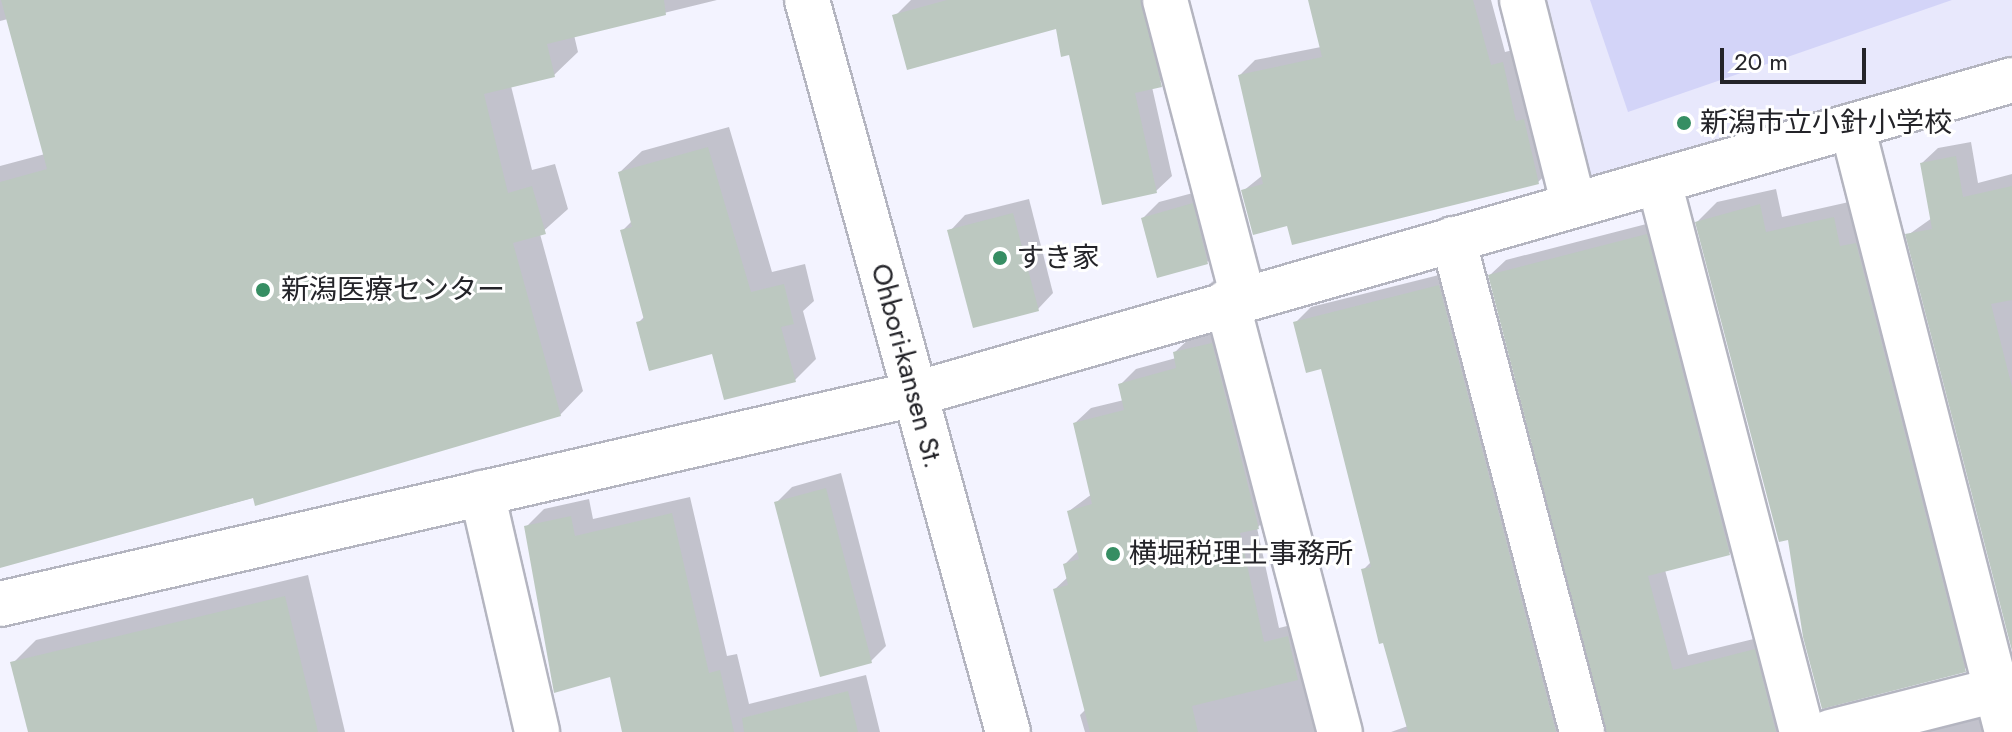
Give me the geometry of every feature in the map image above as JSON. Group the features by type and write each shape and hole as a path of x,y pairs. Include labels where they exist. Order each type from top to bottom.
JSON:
{"street":[{"name":"Ohbori-kansen St.","path":"807,0 1008,732"},
{"path":"1165,0 1340,732"},
{"path":"1522,0 1574,205"},
{"path":"0,604 915,394 2012,80"},
{"path":"1852,126 2004,688 2007,732"},
{"path":"1659,182 1802,732"},
{"path":"1453,239 1582,732"},
{"path":"482,493 537,732"},
{"path":"1830,732 2004,688"}],"shaded area":[{"name":"新潟市立小針小学校","path":"1539,0 2012,0 2012,67 1585,180"},
{"path":"1590,0 1952,0 1628,112"}],"building":[{"name":"新潟医療センター","path":"1,0 664,0 666,15 547,44 555,77 484,94 508,193 532,186 546,234 513,243 561,416 255,506 253,498 0,568 0,182 47,169"},
{"path":"947,0 1141,0 1162,87 1135,93 1157,193 1102,205 1069,55 1061,57 1056,29 907,70 892,15"},
{"path":"1308,0 1473,0 1491,65 1503,62 1516,121 1524,119 1539,184 1292,245 1287,226 1253,235 1241,190 1263,184 1238,75 1322,57"},
{"path":"708,147 751,292 784,284 794,324 781,327 796,382 724,400 712,354 649,371 636,322 644,320 620,230 632,227 618,172"},
{"path":"1956,156 1963,197 2012,186 2012,300 1991,304 2012,387 2012,651 1905,234 1932,229 1920,163"},
{"path":"1193,203 1208,264 1157,278 1141,218"},
{"path":"1760,204 1766,232 1834,217 1840,246 1856,243 1966,672 1822,709 1803,637 1788,540 1779,542 1695,222"},
{"path":"1013,213 1039,311 973,328 947,230"},
{"path":"1647,234 1730,555 1648,576 1673,670 1755,649 1776,732 1606,732 1488,275"},
{"path":"1439,285 1556,732 1408,732 1383,643 1379,644 1361,569 1371,567 1321,369 1306,373 1293,322"},
{"path":"1212,343 1259,529 1240,533 1264,642 1288,636 1298,680 1192,706 1198,732 1090,732 1053,589 1068,585 1063,564 1079,559 1067,511 1092,504 1073,423 1124,410 1118,384 1176,368 1173,352"},
{"path":"826,488 872,663 820,677 774,502"},
{"path":"672,513 709,673 720,670 734,732 622,732 610,677 554,693 524,526 571,516 575,536"},
{"path":"285,596 318,732 28,732 10,662"},
{"path":"848,691 858,732 744,732 742,718"}],"place":[{"name":"新潟市立小針小学校","path":"1684,123"},
{"name":"すき家","path":"1000,258"},
{"name":"新潟医療センター","path":"263,290"},
{"name":"横堀税理士事務所","path":"1113,554"}]}
